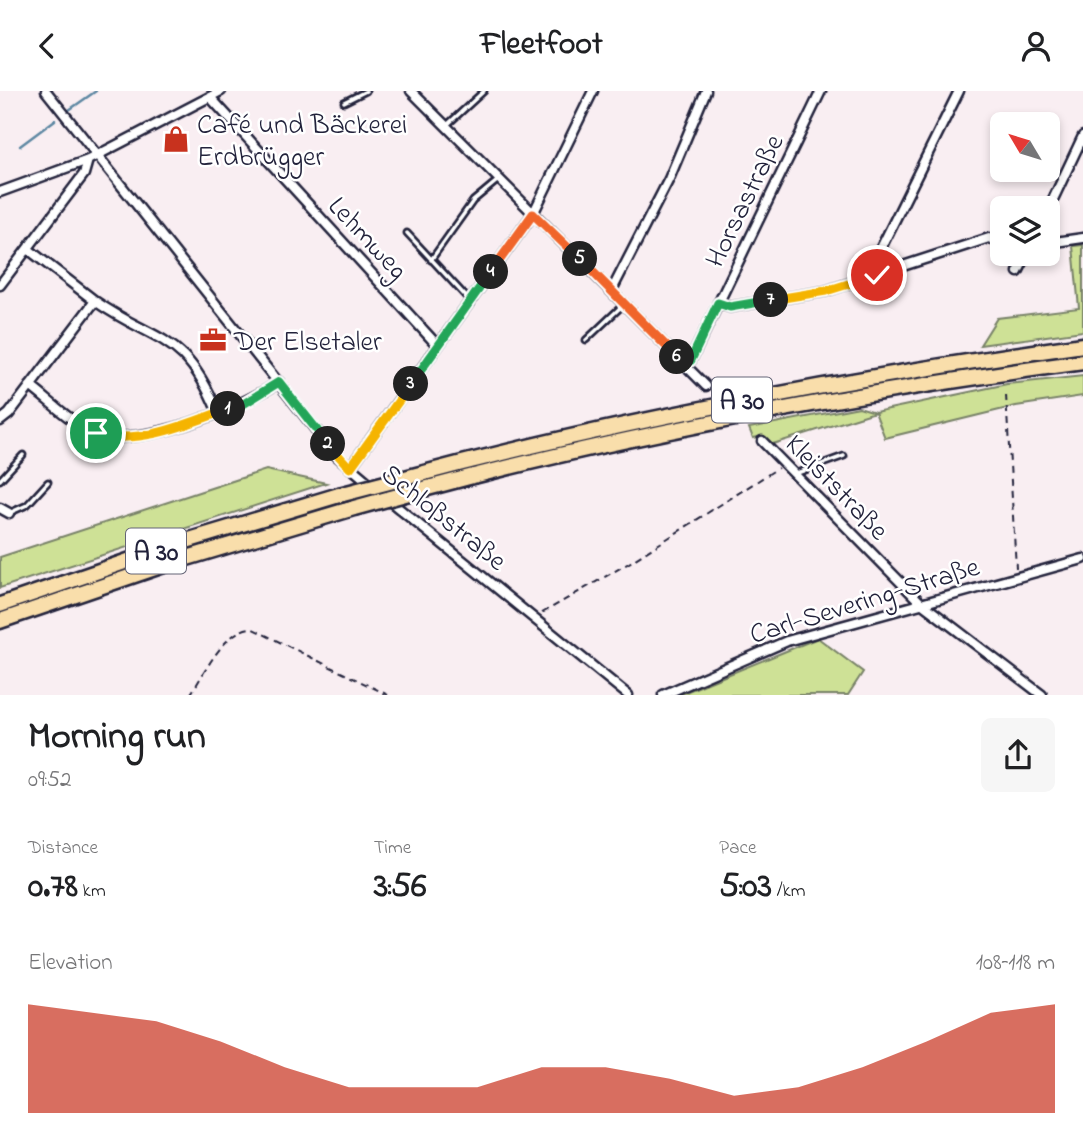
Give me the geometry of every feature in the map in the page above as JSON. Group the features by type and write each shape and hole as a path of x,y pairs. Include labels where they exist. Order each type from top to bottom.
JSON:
{"highway":[{"name":"A 30","path":"0,605 186,541 339,495 626,423 781,392 1083,345"},
{"name":"A 30","path":"0,621 167,564 354,508 634,438 771,410 935,382 1083,362"}],"street":[{"name":"Schloßstraße","path":"46,91 92,158 350,468 628,695"},
{"path":"0,192 92,158 221,91"},
{"path":"411,91 706,386"},
{"path":"350,468 533,214 593,91"},
{"path":"612,290 669,179 706,91"},
{"name":"Horsastraße","path":"685,365 821,91"},
{"path":"877,275 873,264 959,91"},
{"name":"Lehmweg","path":"210,97 438,346"},
{"path":"1055,196 1083,136"},
{"path":"0,285 84,174 92,158"},
{"path":"718,303 730,307 826,291 990,238"},
{"path":"1060,241 1083,238"},
{"path":"27,249 95,300 130,323 159,335 181,351 206,382 218,413"},
{"path":"1018,272 1020,266"},
{"path":"0,421 95,300"},
{"path":"30,386 83,426 113,438 142,437 218,413 245,403 279,382"},
{"name":"Kleiststraße","path":"762,441 920,602 1042,695"},
{"path":"0,508 9,513"},
{"name":"Carl-Severing-Straße","path":"663,695 787,641 1083,559"}],"lane":[{"path":"344,102 366,91"},
{"path":"446,126 484,91"},
{"path":"431,260 473,201 499,179"},
{"path":"407,233 470,302"},
{"path":"586,340 625,303"},
{"path":"0,480 23,454"},
{"path":"795,474 844,456"},
{"path":"9,513 27,505 48,482"}],"path":[{"path":"1006,395 1016,576"},
{"path":"535,617 629,563 785,464"},
{"path":"190,695 231,636 240,629 251,628 388,695"}],"green space":[{"path":"1083,245 1083,331 980,345 997,318 1079,308 1073,246"},
{"path":"1083,376 1083,396 1016,406 885,438 875,412 1007,384"},
{"path":"859,407 875,412 773,444 764,436 753,438 749,428"},
{"path":"266,470 326,483 0,588 0,557"},
{"path":"818,638 863,672 848,695 678,695"}],"waterway":[{"path":"69,110 96,91"},
{"path":"20,146 55,120"}],"place":[{"name":"Café und Bäckerei Erdbrügger","path":"176,139"},
{"name":"Der Elsetaler","path":"213,340"}],"route":[{"path":"96,433 113,438 142,437 245,403 279,382 336,455 350,468 533,214 685,365 691,360 718,303 730,307 826,291 877,275"}]}
